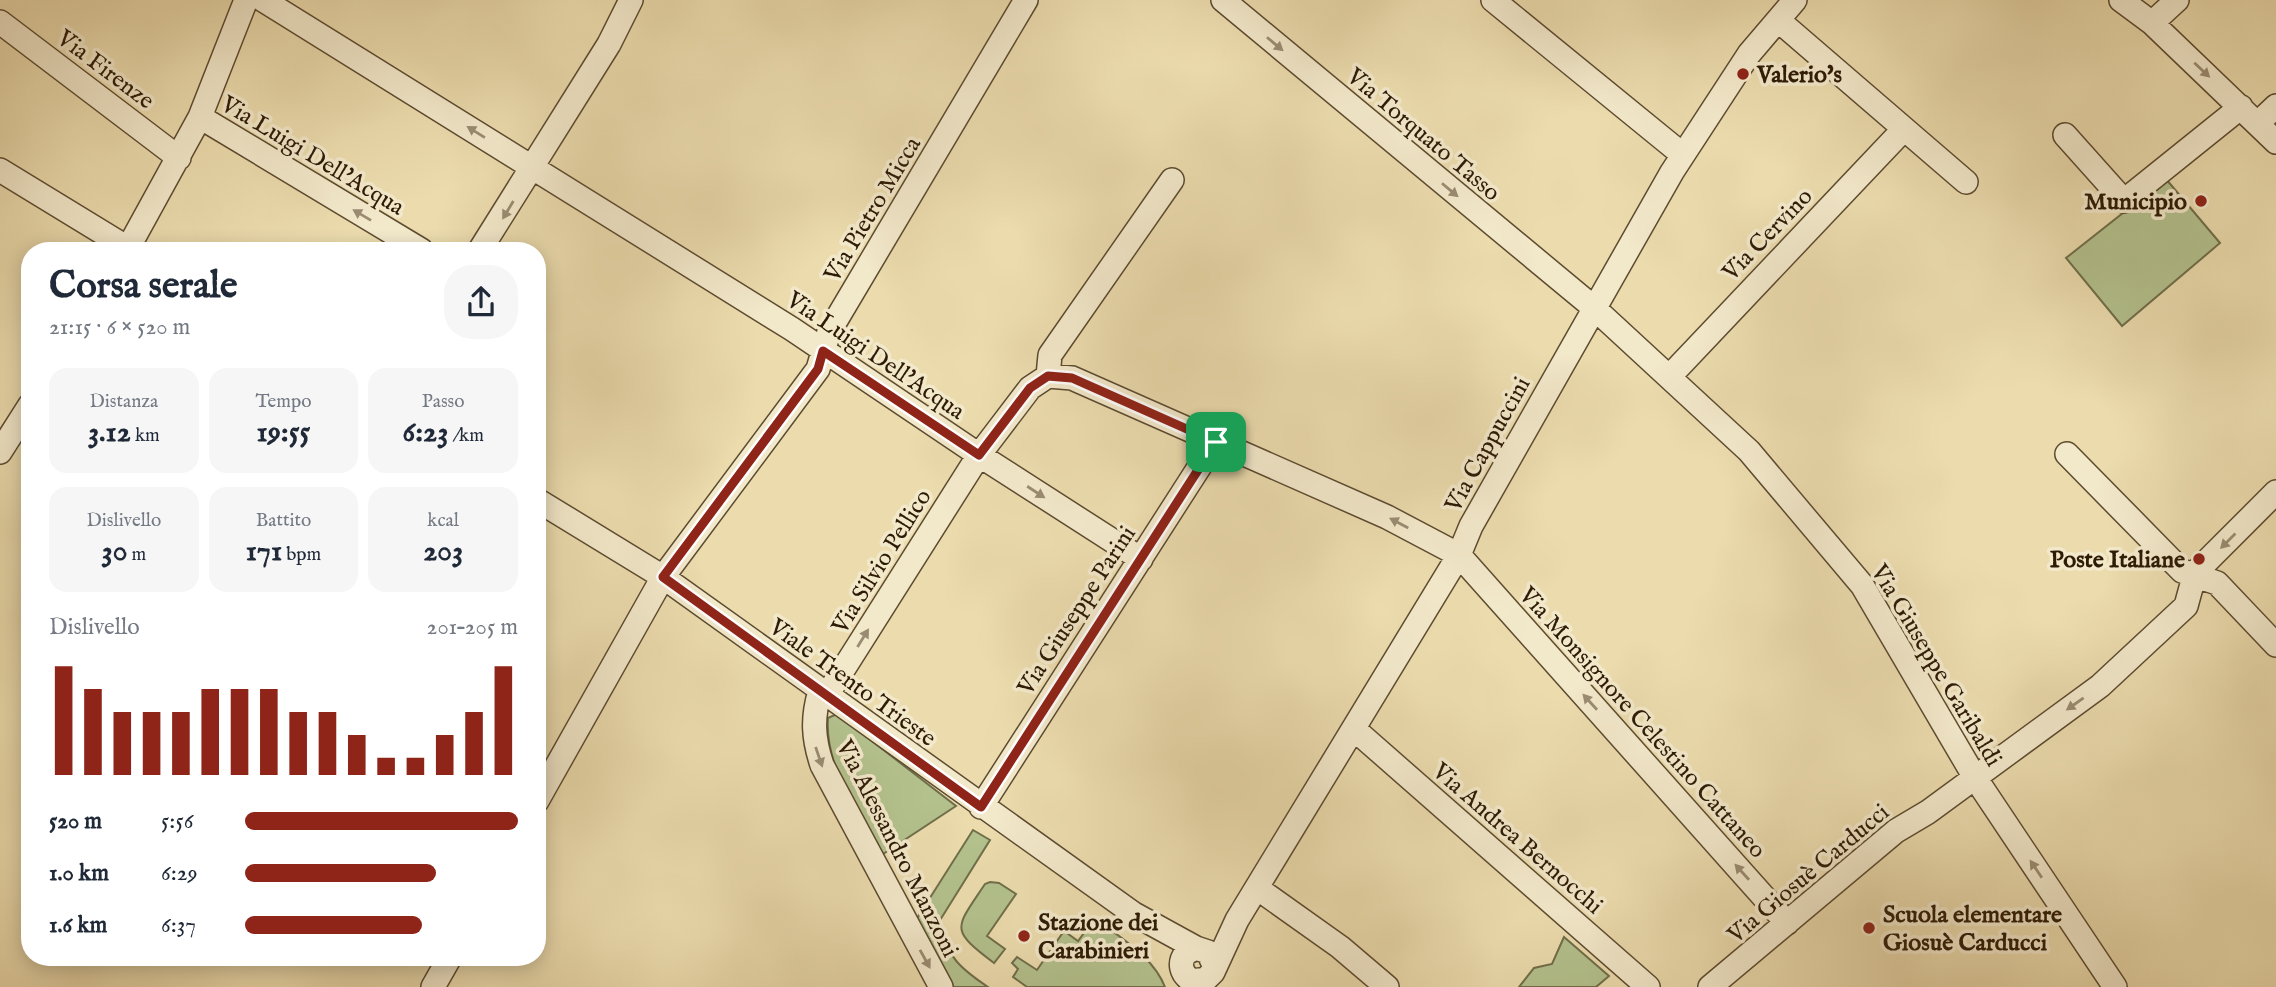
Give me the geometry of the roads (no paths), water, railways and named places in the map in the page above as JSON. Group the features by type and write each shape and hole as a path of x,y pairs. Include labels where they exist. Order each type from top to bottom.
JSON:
{"street":[{"path":"200,117 246,0"},
{"name":"Via Luigi Dell'Acqua","path":"263,0 792,329 1140,559"},
{"path":"485,242 610,44 631,0"},
{"name":"Via Pietro Micca","path":"546,785 663,577 818,369 829,332 1026,0"},
{"name":"Via Torquato Tasso","path":"1223,0 1593,307"},
{"path":"1493,0 1683,155"},
{"name":"Via Cappuccini","path":"1195,970 1237,920 1459,555 1471,526 1593,307 1683,155 1749,54 1795,0"},
{"path":"2121,0 2152,23 2276,142"},
{"path":"2152,23 2177,0"},
{"path":"1778,20 1966,182"},
{"name":"Via Firenze","path":"0,22 179,158"},
{"path":"2258,123 2276,106"},
{"path":"2065,135 2124,201 2241,107"},
{"name":"Via Luigi Dell'Acqua","path":"133,242 200,117 408,242"},
{"name":"Via Cervino","path":"1669,377 1904,129"},
{"path":"0,170 116,242"},
{"path":"1048,376 1050,355 1172,180"},
{"name":"Via Giuseppe Garibaldi","path":"1593,307 1749,451 1862,585 1974,776 2115,987"},
{"path":"979,455 1030,388 1048,376 1072,378 1387,517 1459,555"},
{"path":"0,452 21,419"},
{"name":"Via Giuseppe Parini","path":"981,807 1216,442"},
{"path":"2067,454 2182,572 2196,573 2217,583 2276,645"},
{"name":"Via Silvio Pellico","path":"823,693 979,455"},
{"path":"2196,573 2276,492"},
{"name":"Viale Trento Trieste","path":"546,506 663,577 1134,914 1195,970"},
{"name":"Via Monsignore Celestino Cattaneo","path":"1459,555 1787,923"},
{"name":"Via Giosuè Carducci","path":"1710,987 1896,831 1928,812 2109,678 2186,606 2196,573"},
{"name":"Via Alessandro Manzoni","path":"823,693 813,715 814,741 821,765 941,987"},
{"name":"Via Andrea Bernocchi","path":"1354,729 1648,987"},
{"path":"1257,888 1340,947 1387,987"},
{"path":"433,987 445,966"}],"place":[{"name":"Valerio's","path":"1743,74"},
{"name":"Municipio","path":"2201,201"},
{"name":"Poste Italiane","path":"2199,559"},
{"name":"Scuola elementare Giosuè Carducci","path":"1869,928"},
{"name":"Stazione dei Carabinieri","path":"1024,936"}]}
